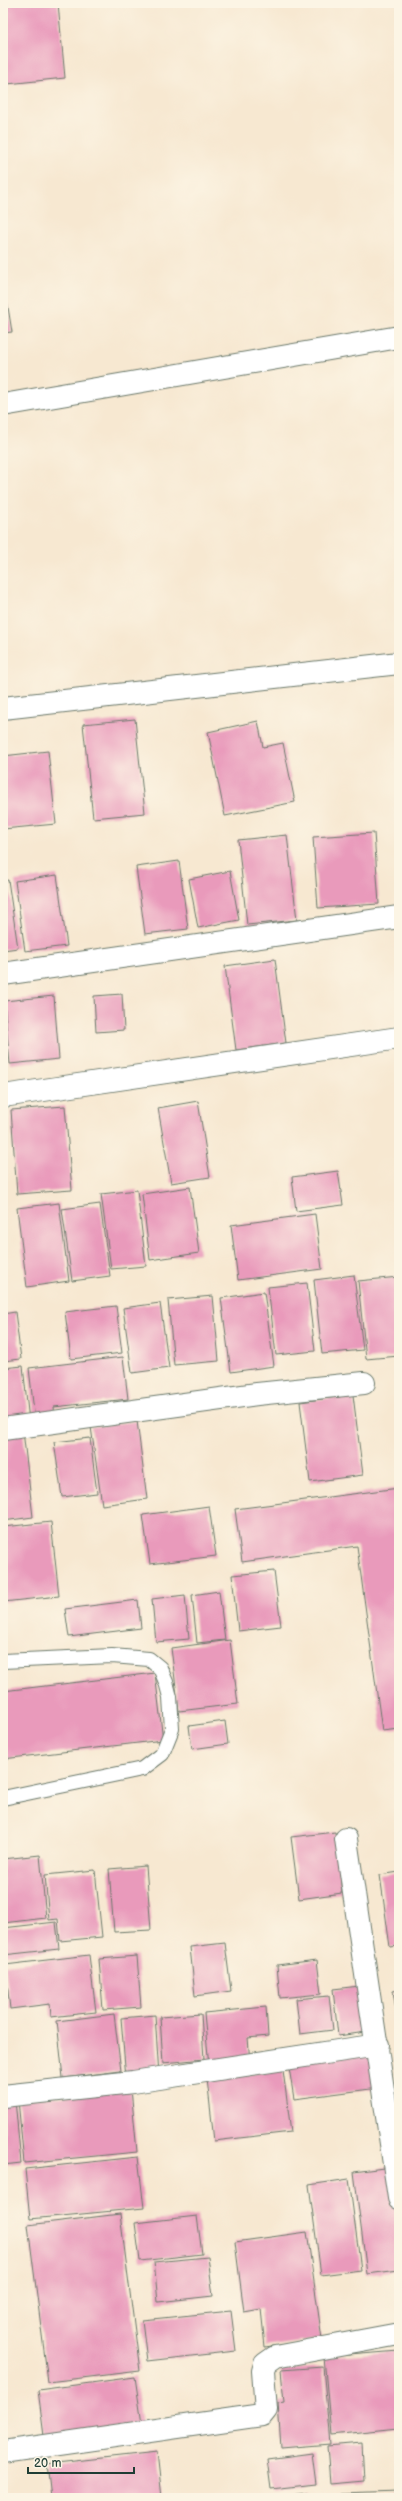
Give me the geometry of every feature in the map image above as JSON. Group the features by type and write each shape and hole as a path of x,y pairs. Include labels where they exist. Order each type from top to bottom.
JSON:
{"street":[{"path":"3,405 399,337"},
{"path":"3,708 399,663"},
{"path":"3,974 399,917"},
{"path":"3,1096 399,1038"},
{"path":"3,1429 257,1394 364,1382"},
{"path":"346,1839 378,2045 399,2198"},
{"path":"3,2096 133,2082 378,2045"},
{"path":"3,2452 262,2415 266,2410 263,2371 265,2364 275,2357 399,2334"}],"lane":[{"path":"3,1661 112,1656 149,1659 160,1668 166,1682 170,1697 172,1729 162,1754 142,1769 3,1798"}],"building":[{"path":"3,3 58,3 65,78 7,84 3,36"},
{"path":"7,301 12,332 3,333 3,302"},
{"path":"135,719 145,813 93,818 83,724"},
{"path":"258,721 263,747 283,743 295,802 225,816 208,732"},
{"path":"48,751 56,824 3,829 3,756"},
{"path":"374,833 379,904 318,908 313,837"},
{"path":"287,835 297,920 247,925 238,840"},
{"path":"179,861 188,929 145,934 136,867"},
{"path":"230,871 239,920 198,928 189,879"},
{"path":"57,875 67,946 25,951 15,881"},
{"path":"8,880 18,948 3,950 3,881"},
{"path":"275,959 286,1043 236,1050 225,966"},
{"path":"122,994 124,1030 96,1032 94,996"},
{"path":"54,996 59,1059 10,1064 4,1001"},
{"path":"198,1101 210,1177 171,1183 158,1108"},
{"path":"65,1106 72,1190 17,1194 11,1110"},
{"path":"338,1171 343,1205 296,1211 292,1177"},
{"path":"190,1187 199,1253 150,1260 142,1194"},
{"path":"137,1190 146,1266 111,1269 101,1194"},
{"path":"59,1203 69,1281 27,1287 17,1208"},
{"path":"100,1204 110,1276 72,1281 62,1209"},
{"path":"315,1214 322,1269 238,1280 231,1225"},
{"path":"354,1275 363,1350 322,1354 314,1280"},
{"path":"399,1277 399,1356 366,1359 358,1281"},
{"path":"307,1283 315,1351 276,1355 268,1287"},
{"path":"264,1292 274,1366 231,1372 221,1298"},
{"path":"213,1296 219,1361 174,1365 168,1300"},
{"path":"160,1303 169,1368 132,1373 123,1308"},
{"path":"116,1306 122,1353 71,1359 65,1312"},
{"path":"15,1312 21,1359 3,1361 3,1314"},
{"path":"123,1357 128,1399 54,1407 55,1419 35,1421 29,1368"},
{"path":"23,1366 29,1421 3,1424 3,1368"},
{"path":"353,1395 363,1475 310,1482 300,1402"},
{"path":"137,1421 147,1499 102,1505 91,1427"},
{"path":"23,1431 33,1517 3,1521 3,1433"},
{"path":"90,1438 97,1493 62,1497 54,1442"},
{"path":"399,1488 399,1729 382,1731 357,1546 242,1562 235,1509"},
{"path":"209,1506 216,1556 150,1564 143,1515"},
{"path":"51,1522 59,1596 3,1602 3,1527"},
{"path":"274,1571 281,1626 238,1631 232,1575"},
{"path":"219,1591 225,1640 197,1643 192,1595"},
{"path":"185,1595 189,1639 156,1642 152,1599"},
{"path":"138,1600 141,1628 69,1637 65,1609"},
{"path":"230,1640 238,1704 179,1711 171,1648"},
{"path":"155,1673 163,1740 3,1759 3,1691"},
{"path":"225,1721 228,1744 192,1749 189,1726"},
{"path":"335,1832 342,1893 299,1899 291,1837"},
{"path":"40,1855 46,1918 3,1923 3,1859"},
{"path":"146,1866 151,1930 114,1932 109,1869"},
{"path":"95,1870 102,1937 60,1941 58,1919 49,1920 45,1875"},
{"path":"399,1872 399,1946 390,1947 380,1875"},
{"path":"56,1922 59,1949 3,1955 3,1928"},
{"path":"225,1943 231,1991 195,1996 190,1947"},
{"path":"89,1955 96,2012 51,2017 50,2004 10,2009 5,1965"},
{"path":"137,1956 141,2007 103,2010 99,1959"},
{"path":"317,1960 321,1994 280,1998 277,1965"},
{"path":"360,1986 366,2032 338,2036 333,1989"},
{"path":"399,1990 399,2024 398,2024 393,1991"},
{"path":"329,1996 333,2030 300,2034 296,1999"},
{"path":"266,2007 268,2036 248,2038 250,2062 209,2066 204,2013"},
{"path":"114,2014 121,2071 63,2078 57,2021"},
{"path":"201,2014 204,2059 163,2063 160,2017"},
{"path":"155,2015 159,2075 126,2078 121,2018"},
{"path":"373,2050 378,2088 294,2099 288,2061"},
{"path":"283,2070 291,2132 214,2141 207,2079"},
{"path":"131,2089 137,2152 24,2163 18,2100"},
{"path":"15,2100 21,2163 3,2165 3,2102"},
{"path":"138,2157 144,2208 30,2219 25,2169"},
{"path":"391,2167 399,2228 399,2270 367,2274 354,2172"},
{"path":"349,2179 361,2270 321,2275 309,2185"},
{"path":"120,2214 140,2371 48,2382 28,2225"},
{"path":"197,2216 202,2254 140,2261 135,2223"},
{"path":"307,2232 322,2339 265,2347 261,2309 244,2312 235,2242"},
{"path":"208,2257 213,2296 158,2302 154,2262"},
{"path":"231,2311 236,2351 147,2361 142,2320"},
{"path":"399,2351 399,2428 331,2435 324,2357"},
{"path":"323,2367 330,2444 281,2448 278,2403 284,2402 281,2370"},
{"path":"135,2377 142,2424 44,2436 38,2390"},
{"path":"362,2443 364,2481 330,2484 327,2446"},
{"path":"157,2452 162,2498 51,2498 47,2464"},
{"path":"312,2453 316,2484 271,2489 267,2459"},
{"path":"399,2492 399,2498 341,2498 340,2494"},
{"path":"307,2493 307,2498 273,2498 273,2497"}]}
